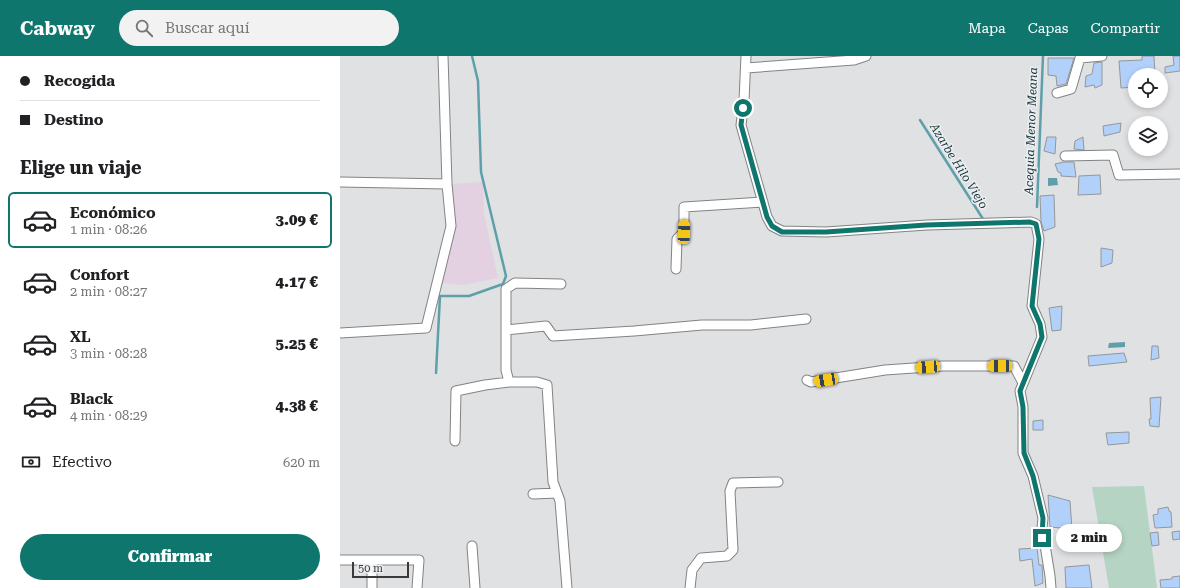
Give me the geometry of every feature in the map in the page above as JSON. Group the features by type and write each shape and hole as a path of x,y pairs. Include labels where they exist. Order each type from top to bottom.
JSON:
{"street":[{"path":"340,333 426,328 451,226 447,184 443,56"},
{"path":"746,56 744,101 741,125 767,217 772,226 782,232 826,232 926,225 1030,222 1036,224 1039,239 1032,306 1040,324 1042,337 1020,391 1023,407 1024,453 1033,476 1043,518 1042,538 1045,545 1050,576 1050,588"},
{"path":"746,68 854,60 866,56"},
{"path":"1057,93 1071,89 1080,58 1102,56"},
{"path":"1065,156 1113,155 1118,175 1180,174"},
{"path":"340,182 447,184"},
{"path":"676,269 677,239 684,232 684,207 763,202"},
{"path":"509,382 506,370 506,288 515,283 561,284"},
{"path":"506,330 546,326 553,336 702,325 751,324 806,319"},
{"path":"807,380 811,382 885,370 928,367 1014,366 1023,383"},
{"path":"455,441 456,391 485,384 509,382 537,382 548,385 553,482 560,501 567,588"},
{"path":"690,588 692,570 701,558 727,556 733,550 730,491 733,483 778,482"},
{"path":"533,494 557,493"},
{"path":"472,546 475,588"},
{"path":"340,560 419,560 417,588"},
{"path":"372,560 372,588"}],"shaded area":[{"path":"483,182 484,214 498,278 464,285 441,283 451,184"}],"green space":[{"path":"1144,486 1157,588 1109,588 1092,487"}],"water":[{"path":"1048,178 1057,178 1058,185 1048,186"},
{"path":"1125,342 1125,347 1108,348 1109,343"}],"building":[{"path":"1142,56 1154,56 1155,68 1128,68 1128,88 1121,88 1119,61 1142,60"},
{"path":"1173,56 1180,56 1180,71 1168,73 1168,68 1165,67 1174,65"},
{"path":"1048,58 1074,58 1066,84 1057,86 1056,76 1048,75"},
{"path":"1102,62 1102,85 1095,88 1094,85 1085,87 1086,76 1092,74 1094,63"},
{"path":"1121,123 1120,132 1104,136 1103,126"},
{"path":"1047,137 1056,137 1055,154 1044,151"},
{"path":"1083,137 1084,150 1074,149 1075,141"},
{"path":"1074,162 1076,177 1061,176 1061,173 1058,172 1055,164"},
{"path":"1100,175 1101,194 1078,195 1079,176"},
{"path":"1054,195 1055,227 1044,231 1041,222 1040,196"},
{"path":"1101,248 1113,250 1112,263 1101,267"},
{"path":"1062,306 1061,330 1052,331 1049,308"},
{"path":"1152,346 1158,346 1159,358 1151,360"},
{"path":"1124,353 1127,362 1089,366 1088,356"},
{"path":"1161,397 1159,427 1150,426 1150,398"},
{"path":"1043,420 1043,430 1033,430 1033,421"},
{"path":"1129,432 1129,443 1108,445 1106,433"},
{"path":"1048,495 1070,501 1072,529 1050,527"},
{"path":"1168,507 1169,511 1171,512 1172,527 1155,528 1153,515 1158,514 1158,509"},
{"path":"1180,531 1180,539 1173,540 1172,532"},
{"path":"1158,532 1159,545 1152,546 1150,533"},
{"path":"1037,548 1039,565 1042,565 1043,583 1035,586 1032,559 1020,561 1019,549"},
{"path":"1089,565 1092,588 1066,588 1065,567"},
{"path":"1180,576 1180,588 1161,588 1160,580 1172,579 1172,577"}],"waterway":[{"path":"436,373 440,296 469,296 503,284 506,276 481,172 478,81 472,56"},
{"name":"Acequia Menor Meana","path":"1037,207 1043,56"},
{"name":"Azarbe Hilo Viejo","path":"920,120 983,221"}],"route":[{"path":"743,108 741,125 767,217 772,226 782,232 826,232 926,225 1030,222 1036,224 1039,239 1032,306 1040,324 1042,337 1020,391 1023,407 1024,453 1033,476 1043,518 1042,538"}]}
